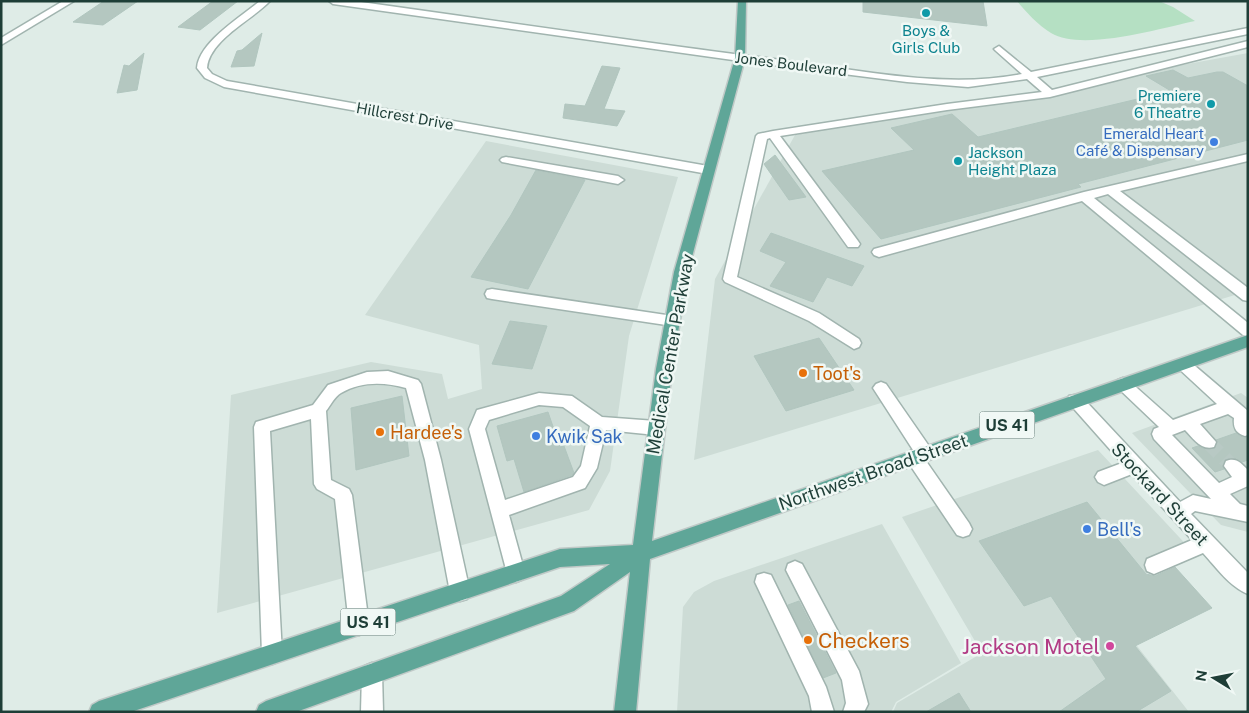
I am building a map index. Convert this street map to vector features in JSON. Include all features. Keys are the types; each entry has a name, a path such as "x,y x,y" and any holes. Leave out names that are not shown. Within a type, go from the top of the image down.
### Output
{"main road":[{"name":"Medical Center Parkway","path":"625,712 656,428 673,321 682,272 708,170 740,58 742,1"},
{"name":"Northwest Broad Street","path":"266,712 567,604 641,553 1248,341"},
{"name":"Northwest Broad Street","path":"99,712 560,558 641,553"}],"street":[{"path":"1,42 70,1"},
{"name":"Hillcrest Drive","path":"266,1 214,43 202,59 202,68 209,77 224,84 536,152 708,170"},
{"name":"Jones Boulevard","path":"333,1 740,58 906,79 968,84 1028,76 1248,31"},
{"path":"854,344 814,318 730,279 762,136 947,106 1050,94 1248,44"},
{"path":"999,49 1050,94"},
{"path":"773,134 852,244"},
{"path":"506,160 536,152 618,180"},
{"path":"879,252 1084,196 1248,157"},
{"path":"1111,190 1248,296"},
{"path":"1084,196 1248,331"},
{"path":"492,294 673,321"},
{"path":"1183,364 1241,417"},
{"path":"272,654 262,427 318,410 334,389 367,378 388,377 413,384 433,460 460,592"},
{"path":"1123,384 1171,428"},
{"path":"881,388 963,529"},
{"path":"516,573 477,429 483,415 539,398 566,402 600,423 656,428"},
{"name":"Stockard Street","path":"1075,401 1206,543 1248,585"},
{"path":"318,410 323,484 343,495 359,625"},
{"path":"1241,417 1187,421 1160,434 1216,492 1242,513"},
{"path":"1187,421 1208,442"},
{"path":"499,510 579,483 589,468 600,423"},
{"path":"1104,477 1134,466"},
{"path":"1216,492 1246,479 1232,466"},
{"path":"1178,513 1193,503 1242,513"},
{"path":"1154,565 1206,543"},
{"path":"796,570 852,678 857,704 853,712"},
{"path":"764,582 819,694 822,712"},
{"path":"372,674 372,712"}],"shaded area":[{"path":"1248,53 1248,291 694,460 715,279 795,135"},
{"path":"486,141 678,177 629,336 610,471 589,510 217,613 231,395 371,362 442,374 448,399 482,389 479,345 365,315"},
{"path":"1241,393 1248,398 1248,532 1221,525 1132,433"},
{"path":"1098,450 1193,552 1097,595 1189,712 893,712 897,703 982,653 902,517"},
{"path":"882,524 961,663 896,702 891,712 677,712 683,607 694,592 714,581"}],"green space":[{"path":"1017,1 1159,1 1173,7 1195,21 1122,37 1082,40 1065,38 1051,33 1028,14"}],"building":[{"path":"104,1 138,1 103,25 73,22"},
{"path":"213,1 238,1 200,30 178,27"},
{"name":"Boys & Girls Club","path":"863,1 983,1 987,26 863,12"},
{"path":"262,33 254,66 231,67 237,51 242,50"},
{"path":"144,53 137,90 117,93 124,65 129,66"},
{"path":"602,66 620,68 604,109 625,111 617,126 563,118 565,104 585,106"},
{"name":"Jackson Height Plaza","path":"1173,70 1188,78 1223,72 1248,86 1248,140 1078,184 1081,187 881,239 822,171 914,150 891,128 952,114 978,137 1171,91 1146,76"},
{"path":"775,155 806,197 789,200 764,164"},
{"path":"536,170 585,180 528,289 471,277 511,215"},
{"path":"771,233 864,266 852,286 827,277 813,302 770,286 786,262 760,251"},
{"path":"510,321 547,326 532,369 492,364"},
{"name":"Toot's","path":"819,338 854,390 786,411 754,356"},
{"name":"Hardee's","path":"402,396 409,456 356,470 351,408"},
{"path":"548,412 560,447 564,446 574,473 524,492 514,459 507,461 497,426"},
{"path":"1236,433 1244,438 1248,437 1248,460 1242,462 1233,458 1225,459 1222,465 1224,469 1215,472 1192,448 1198,446 1205,449 1214,449 1218,443 1216,440"},
{"path":"1087,502 1146,574 1155,576 1175,567 1212,608 1135,646 1171,691 1136,712 1059,712 1106,679 1051,596 1024,606 979,541"},
{"path":"799,601 836,673 823,678 788,605"},
{"name":"Jackson Motel","path":"959,693 971,712 926,712"}],"tunnel":[{"path":"1208,442 1232,466"}],"place":[{"name":"Boys & Girls Club","path":"926,13"},
{"name":"Premiere 6 Theatre","path":"1211,104"},
{"name":"Emerald Heart Café & Dispensary","path":"1214,142"},
{"name":"Jackson Height Plaza","path":"958,161"},
{"name":"Toot's","path":"803,373"},
{"name":"Hardee's","path":"380,432"},
{"name":"Kwik Sak","path":"536,436"},
{"name":"Bell's","path":"1087,529"},
{"name":"Checkers","path":"808,640"},
{"name":"Jackson Motel","path":"1110,646"}]}
